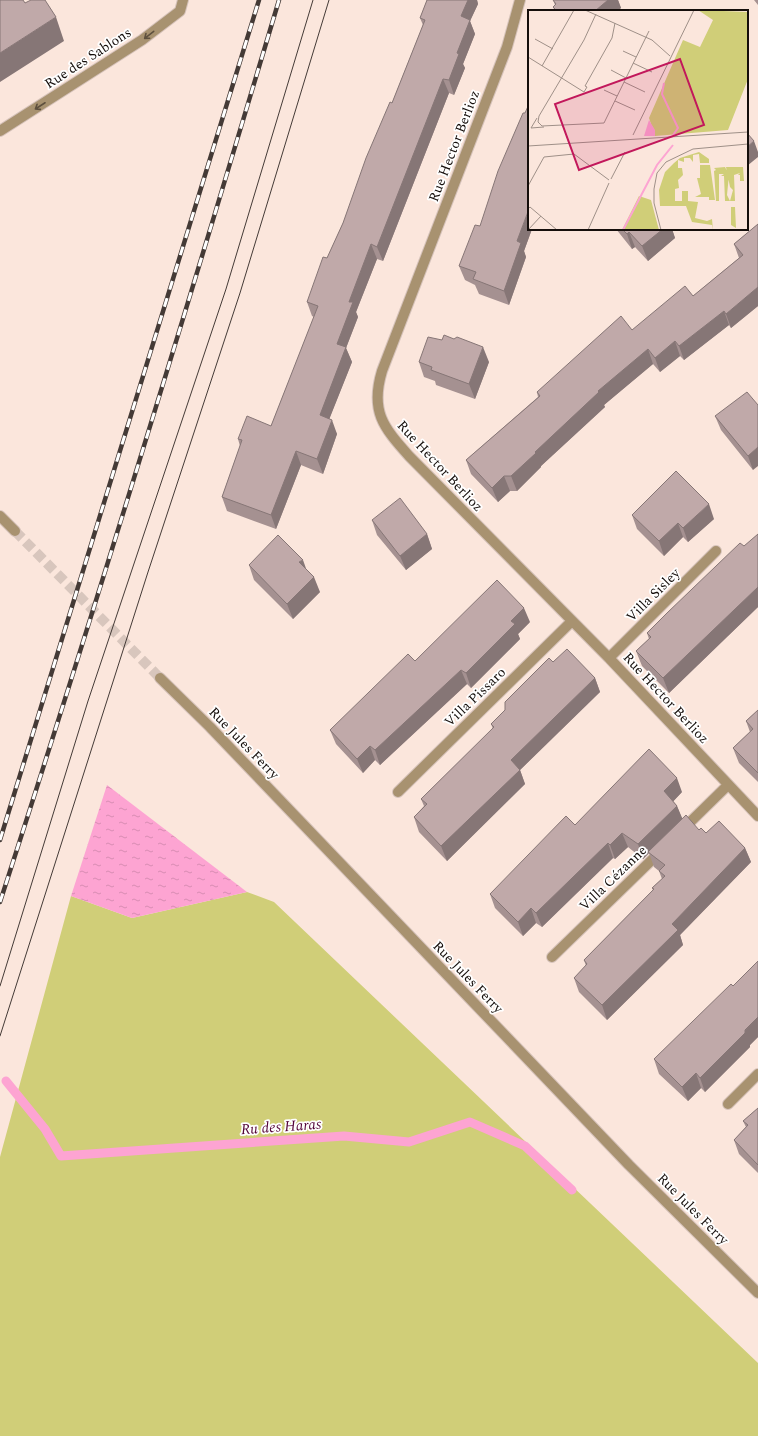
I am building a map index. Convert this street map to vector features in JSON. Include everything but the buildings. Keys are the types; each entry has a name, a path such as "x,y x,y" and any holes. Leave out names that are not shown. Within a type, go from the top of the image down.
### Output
{"street":[{"name":"Rue des Sablons","path":"0,131 142,40 180,11 183,0"},
{"name":"Rue Hector Berlioz","path":"520,0 508,47 382,371 377,396 385,427 396,441 609,658 758,816"},
{"path":"0,516 15,531"},
{"name":"Villa Sisley","path":"609,658 716,551"},
{"name":"Villa Pissaro","path":"398,792 572,621"},
{"name":"Rue Jules Ferry","path":"160,678 210,727 628,1165 758,1293"},
{"path":"677,835 728,785"},
{"name":"Villa Cézanne","path":"552,957 666,846"},
{"path":"728,1104 758,1074"}],"shaded area":[{"path":"247,892 274,902 758,1363 758,1436 0,1436 0,1157 71,896 132,918"}],"water":[{"path":"107,785 247,892 132,918 71,896"}],"waterway":[{"name":"Ru des Haras","path":"6,1081 45,1129 61,1156 344,1136 409,1142 470,1122 525,1146 572,1190"}],"tunnel":[{"path":"15,531 160,678"}],"tram line":[{"path":"0,986 88,701 226,289 313,0"},
{"path":"0,1036 148,572 240,293 329,0"}],"railway":[{"path":"0,840 259,0"},
{"path":"0,902 142,452 279,0"}]}
